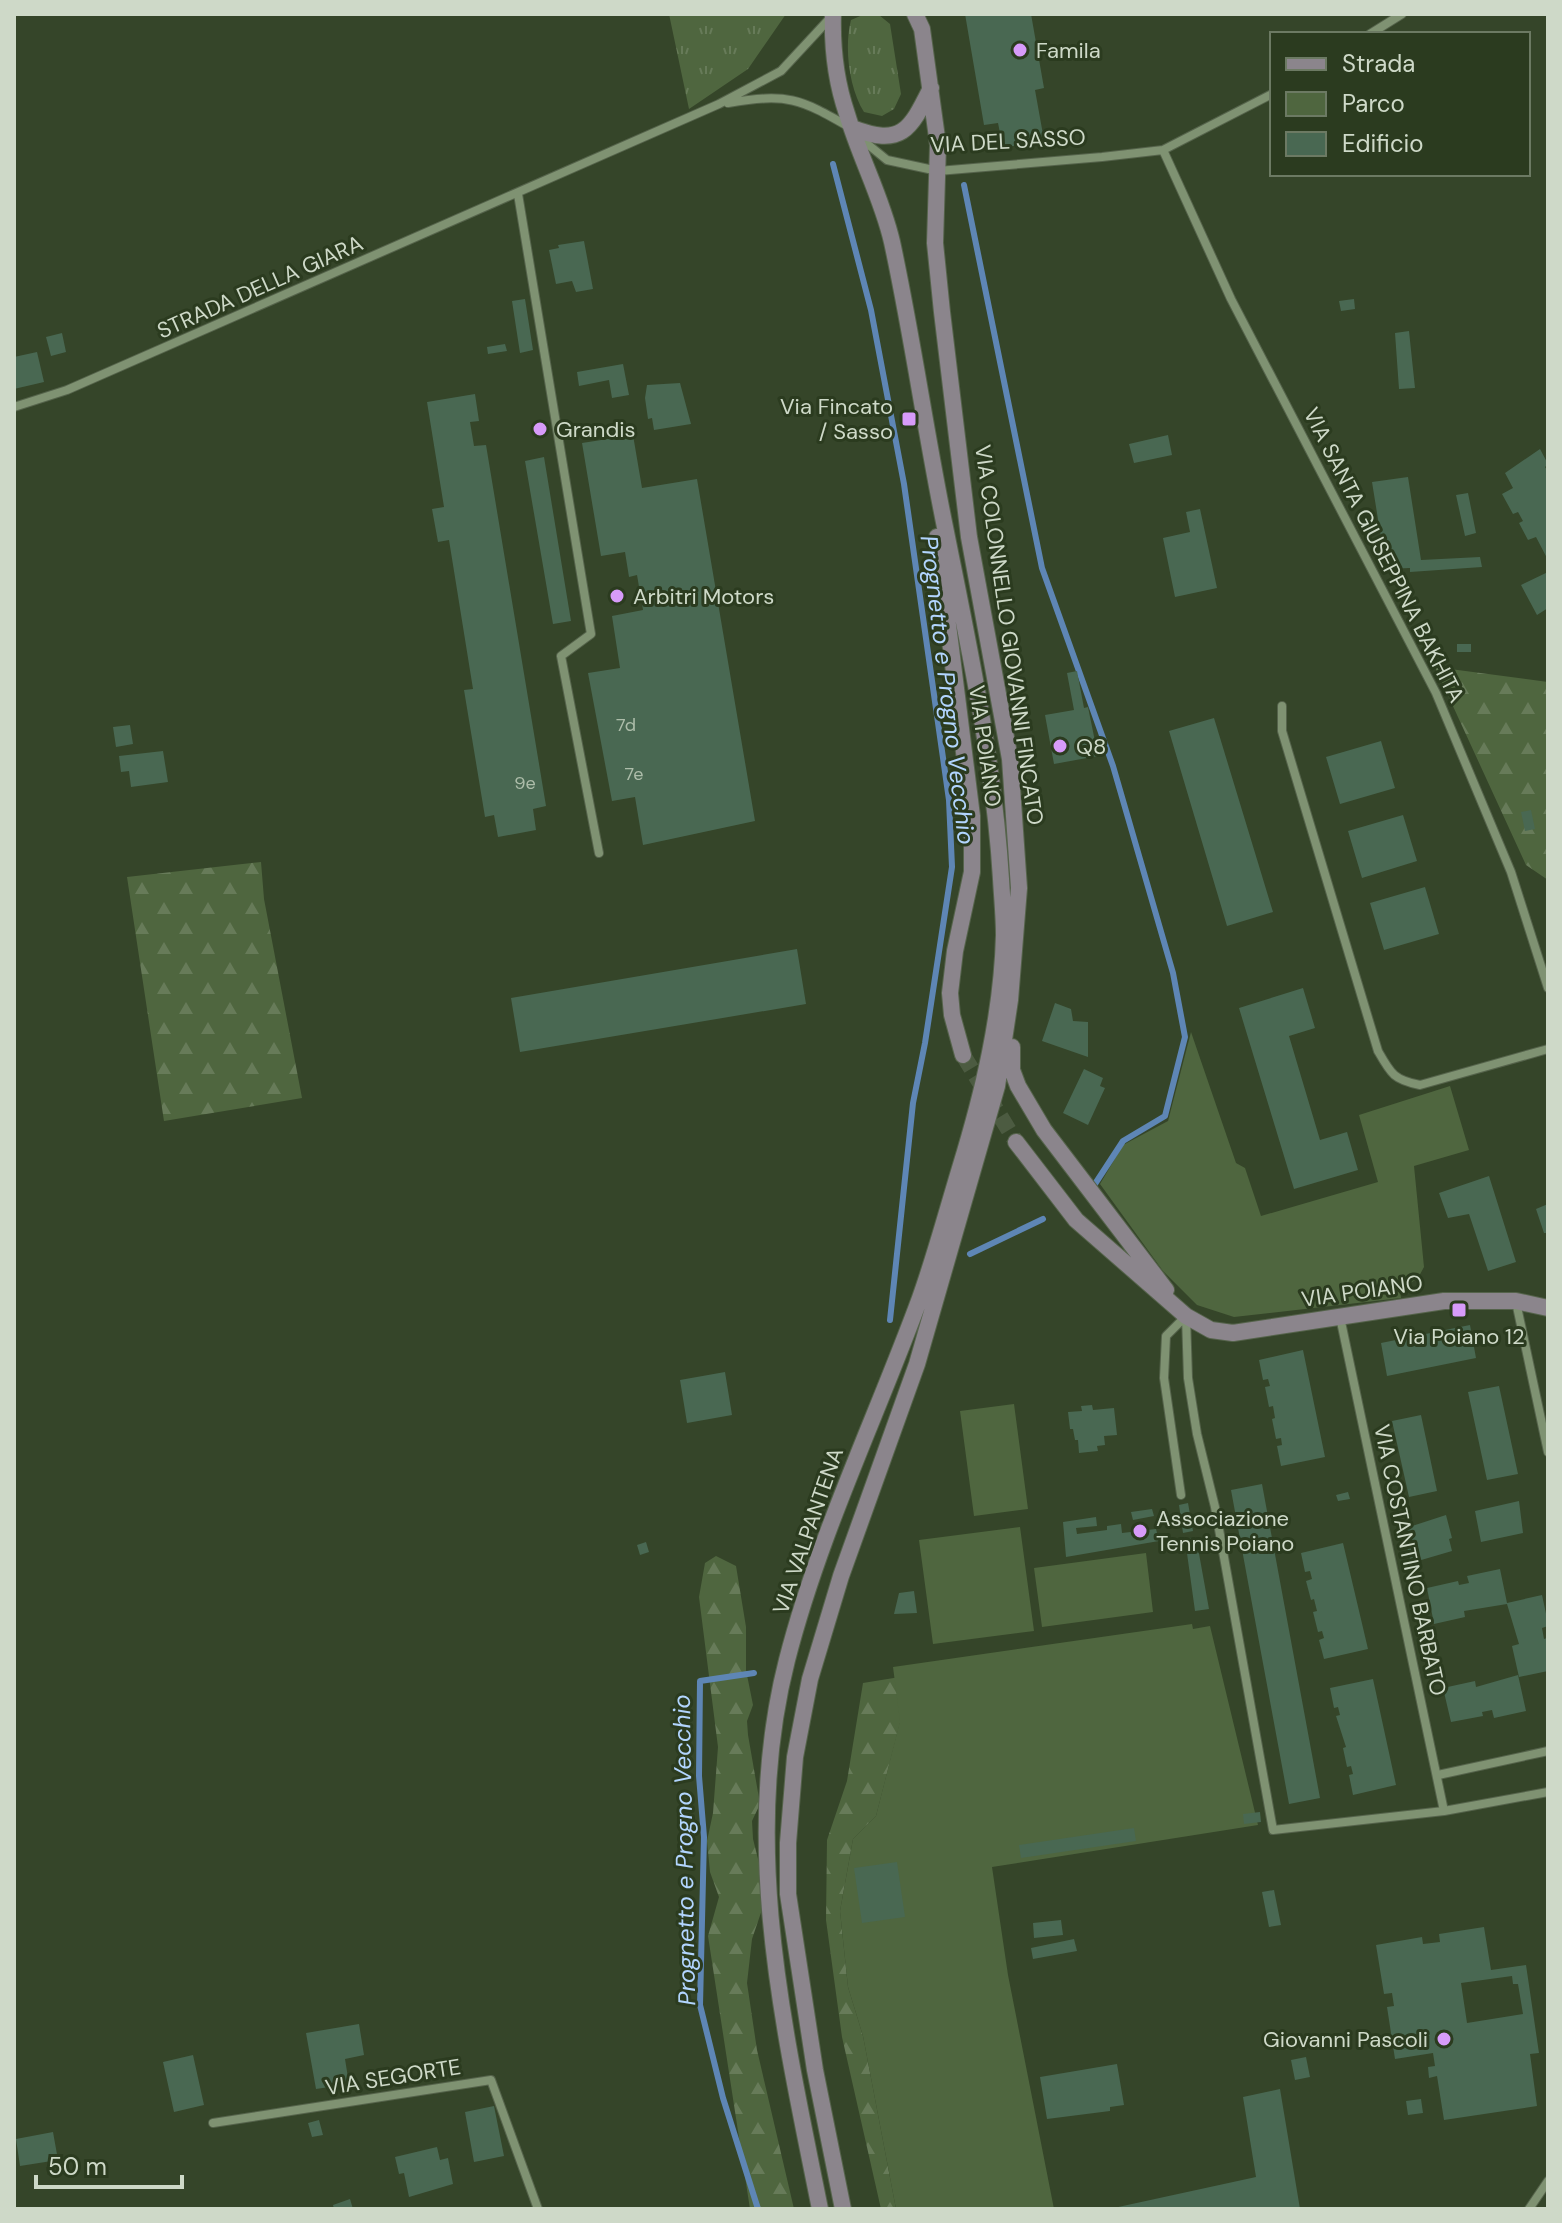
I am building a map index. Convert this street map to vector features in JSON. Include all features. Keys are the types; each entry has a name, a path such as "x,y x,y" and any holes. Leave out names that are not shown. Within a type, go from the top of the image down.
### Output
{"main road":[{"name":"VIA COLONNELLO GIOVANNI FINCATO","path":"833,14 835,63 852,128 890,234 927,440 979,698 998,830 1001,883"},
{"path":"908,14 919,22"},
{"name":"VIA COLONNELLO GIOVANNI FINCATO","path":"841,1576 917,1364 997,1086 1010,1000 1017,923 1019,854 1010,759 969,537 935,243 938,171 931,88 919,22"},
{"name":"VIA DEL SASSO","path":"852,128 874,137 907,130 931,88"},
{"name":"VIA POIANO","path":"927,440 972,816 972,872 955,951 950,993 952,1015 963,1055"},
{"name":"VIA VALPANTENA","path":"820,2209 789,2051 770,1921 767,1842 777,1712 787,1660 818,1561 921,1295 978,1111 998,1003 1004,933 1001,883"},
{"name":"VIA POIANO","path":"1017,923 1024,956 1011,1055 1018,1086 1044,1130 1186,1316"},
{"name":"VIA POIANO","path":"1016,1142 1076,1220 1186,1316 1211,1330 1233,1333 1444,1301 1516,1301 1548,1308"},
{"name":"VIA VALPANTENA","path":"841,1576 810,1679 795,1757 788,1843 788,1894 815,2070 843,2209"}],"street":[{"name":"STRADA DELLA GIARA","path":"14,407 67,390 719,104 781,71 833,14"},
{"path":"1373,32 1402,14"},
{"name":"VIA DEL SASSO","path":"852,128 866,145 887,160 938,171 1163,150 1270,95"},
{"name":"STRADA DELLA GIARA","path":"719,104 764,98 786,99 815,106 852,128"},
{"name":"VIA SANTA GIUSEPPINA BAKHITA","path":"1163,150 1231,299 1436,693 1511,872 1548,988"},
{"path":"518,194 591,634 561,656 599,853"},
{"path":"1282,706 1282,731 1378,1051 1390,1072 1401,1081 1420,1085 1548,1049"},
{"path":"1516,1301 1548,1452"},
{"path":"1181,1495 1164,1378 1166,1336 1186,1316"},
{"path":"1186,1316 1188,1378 1197,1434 1215,1507 1273,1830 1444,1811 1548,1792"},
{"name":"VIA COSTANTINO BARBATO","path":"1340,1317 1444,1811"},
{"path":"1438,1775 1548,1751"},
{"name":"VIA SEGORTE","path":"213,2123 491,2080 538,2209"},
{"path":"1529,2209 1548,2181"}],"green space":[{"path":"669,14 786,14 748,69 689,109"},
{"path":"865,14 879,15 890,24 901,94 894,109 882,116 864,112 849,67 851,20"},
{"path":"1435,667 1548,682 1548,880 1526,865"},
{"path":"261,862 264,899 302,1098 164,1121 127,877"},
{"path":"1191,1032 1236,1163 1245,1168 1261,1216 1378,1182 1359,1115 1450,1086 1469,1150 1414,1166 1424,1267 1418,1278 1400,1290 1401,1298 1234,1317 1197,1305 1163,1271 1100,1184 1123,1145 1168,1121"},
{"path":"1014,1404 1028,1509 974,1516 960,1411"},
{"path":"1020,1527 1034,1631 933,1644 919,1540"},
{"path":"1146,1553 1153,1612 1042,1627 1034,1568"},
{"path":"716,1556 736,1566 746,1627 746,1670 753,1705 747,1721 748,1735 760,1804 752,1821 753,1839 767,1895 752,1939 747,1983 757,2050 794,2209 750,2209 708,1936 719,1897 710,1872 707,1841 713,1813 718,1747 699,1597 705,1563"},
{"path":"1192,1624 1193,1629 1210,1626 1258,1825 992,1867 1008,1975 1054,2209 896,2209 863,2036 848,1987 840,1911 853,1839 876,1816 900,1721 893,1667"},
{"path":"900,1677 902,1715 876,1816 853,1839 840,1911 848,1987 863,2036 896,2209 881,2209 842,2037 826,1920 827,1840 847,1781 863,1683"}],"building":[{"path":"965,14 1031,14 1044,88 1035,90 1044,140 1003,148 998,123 984,125"},
{"path":"584,241 593,289 576,292 572,281 556,284 549,250 559,248 558,245"},
{"path":"525,299 533,350 520,353 512,301"},
{"path":"1354,299 1355,309 1341,311 1339,301"},
{"path":"1409,331 1415,388 1399,389 1395,333"},
{"path":"62,333 66,352 51,356 46,337"},
{"path":"505,344 507,351 488,354 487,347"},
{"path":"37,352 44,382 14,389 14,357"},
{"path":"623,364 629,395 612,398 609,380 579,386 577,372"},
{"path":"680,383 691,424 654,430 652,418 648,419 647,385"},
{"path":"475,394 479,421 470,422 474,446 486,445 546,806 533,809 536,830 498,837 494,815 485,817 464,690 473,689 449,540 438,542 432,509 444,507 427,402"},
{"path":"633,435 642,488 697,479 755,821 643,845 635,797 612,801 588,673 620,668 612,616 643,610 637,575 629,577 625,552 601,556 582,443"},
{"path":"1168,435 1172,455 1134,463 1129,444"},
{"path":"1540,449 1548,464 1545,467 1548,472 1548,560 1536,537 1528,540 1519,523 1523,521 1518,512 1513,514 1502,494 1513,488 1505,473"},
{"path":"544,457 571,621 553,624 525,461"},
{"path":"1408,477 1421,560 1480,557 1482,567 1410,572 1410,568 1386,569 1372,482"},
{"path":"1468,493 1476,533 1465,536 1456,495"},
{"path":"1200,509 1217,588 1175,597 1163,538 1190,532 1186,512"},
{"path":"1548,572 1548,608 1537,615 1521,585"},
{"path":"1457,644 1471,644 1471,652 1457,652"},
{"path":"1077,671 1098,756 1054,764 1045,715 1074,710 1067,673"},
{"path":"1214,718 1273,912 1227,926 1169,731"},
{"path":"130,725 133,744 116,747 113,727"},
{"path":"1381,741 1395,788 1340,804 1326,757"},
{"path":"163,751 168,782 131,787 129,771 121,772 119,756"},
{"path":"1531,810 1535,829 1525,831 1521,812"},
{"path":"1403,815 1417,861 1362,878 1348,831"},
{"path":"1425,887 1439,934 1384,950 1370,903"},
{"path":"797,949 806,1004 520,1052 511,998"},
{"path":"1303,988 1315,1028 1289,1036 1320,1140 1347,1132 1358,1170 1294,1189 1239,1008"},
{"path":"1055,1003 1071,1009 1073,1021 1088,1022 1088,1057 1042,1041"},
{"path":"1084,1069 1103,1078 1100,1086 1105,1088 1088,1125 1063,1113"},
{"path":"1489,1176 1516,1262 1488,1271 1469,1214 1448,1218 1439,1193"},
{"path":"1548,1204 1548,1233 1544,1233 1536,1209"},
{"path":"1470,1325 1476,1358 1387,1376 1381,1343"},
{"path":"1303,1350 1325,1457 1281,1466 1277,1446 1282,1445 1281,1438 1276,1439 1273,1406 1269,1407 1265,1387 1270,1386 1268,1379 1263,1380 1259,1360"},
{"path":"725,1372 732,1415 687,1423 680,1380"},
{"path":"1499,1386 1518,1474 1487,1480 1468,1392"},
{"path":"1092,1405 1093,1410 1114,1408 1117,1435 1104,1436 1105,1445 1097,1446 1098,1451 1079,1453 1078,1440 1075,1440 1073,1429 1070,1429 1068,1412 1082,1411 1081,1406"},
{"path":"1421,1415 1437,1491 1409,1497 1392,1421"},
{"path":"1262,1484 1320,1798 1289,1804 1231,1490"},
{"path":"1348,1492 1350,1499 1338,1501 1336,1495"},
{"path":"1519,1501 1523,1533 1481,1542 1475,1511"},
{"path":"1188,1503 1193,1531 1183,1533 1179,1505"},
{"path":"1152,1509 1154,1516 1133,1520 1131,1512"},
{"path":"1446,1515 1452,1551 1411,1563 1406,1528"},
{"path":"1096,1517 1097,1526 1076,1528 1077,1534 1107,1530 1107,1526 1121,1524 1122,1533 1156,1529 1159,1541 1066,1557 1063,1522"},
{"path":"1196,1537 1209,1609 1195,1611 1185,1539"},
{"path":"646,1542 649,1552 640,1555 637,1545"},
{"path":"1343,1543 1368,1649 1324,1659 1319,1640 1324,1638 1322,1631 1318,1632 1313,1612 1317,1611 1306,1581 1312,1579 1310,1571 1305,1572 1301,1553"},
{"path":"1500,1569 1507,1603 1542,1595 1548,1623 1542,1628 1544,1639 1547,1638 1548,1642 1548,1671 1519,1677 1512,1646 1519,1644 1507,1604 1464,1611 1465,1617 1434,1624 1427,1588 1458,1581 1459,1585 1469,1583 1467,1576"},
{"path":"914,1591 917,1613 894,1614 899,1593"},
{"path":"1518,1675 1526,1711 1494,1718 1492,1710 1482,1712 1483,1716 1451,1722 1443,1688 1475,1681 1476,1687"},
{"path":"1373,1679 1396,1785 1353,1795 1349,1775 1353,1774 1351,1766 1347,1767 1343,1748 1346,1747 1336,1716 1340,1715 1338,1707 1334,1708 1330,1688"},
{"path":"1260,1812 1261,1822 1244,1824 1243,1814"},
{"path":"1134,1828 1136,1841 1021,1858 1019,1845"},
{"path":"897,1862 905,1917 862,1923 854,1868"},
{"path":"1274,1890 1281,1925 1269,1927 1262,1892"},
{"path":"1061,1920 1063,1935 1034,1938 1033,1923"},
{"path":"1484,1927 1491,1970 1526,1965 1539,2053 1530,2054 1537,2106 1444,2120 1437,2076 1429,2078 1428,2067 1435,2066 1433,2053 1395,2059 1387,2007 1394,2006 1392,1993 1384,1994 1376,1945 1422,1937 1423,1944 1440,1942 1439,1934","holes":["1512,1976 1513,1984 1518,1984 1523,2014 1467,2023 1461,1983"]},
{"path":"1074,1939 1077,1951 1033,1959 1031,1948"},
{"path":"359,2024 364,2055 345,2059 349,2084 316,2089 306,2033"},
{"path":"193,2055 204,2105 174,2112 163,2062"},
{"path":"1306,2057 1310,2077 1295,2080 1291,2060"},
{"path":"1117,2064 1124,2105 1110,2107 1110,2111 1047,2119 1040,2077"},
{"path":"1280,2089 1300,2209 1109,2209 1256,2177 1243,2097"},
{"path":"1421,2099 1423,2113 1408,2115 1406,2101"},
{"path":"494,2106 504,2156 474,2162 465,2112"},
{"path":"319,2120 323,2135 312,2137 308,2123"},
{"path":"53,2132 58,2160 20,2166 16,2139"},
{"path":"437,2147 440,2160 448,2158 453,2184 409,2197 404,2173 399,2174 395,2157"},
{"path":"350,2199 353,2209 334,2209 333,2205"}],"waterway":[{"name":"Prognetto e Progno Vecchio","path":"833,164 871,310 904,484 949,800 952,867 913,1103 890,1320"},
{"name":"Prognetto e Progno Vecchio","path":"964,185 1042,568 1113,766 1173,973 1185,1037 1165,1116 1123,1141 1093,1187"},
{"name":"Prognetto e Progno Vecchio","path":"970,1254 1043,1219"},
{"name":"Prognetto e Progno Vecchio","path":"754,1673 700,1681 699,1776 704,1837 700,2005 723,2098 758,2209"}],"tunnel":[{"path":"963,1055 1016,1142"}],"place":[{"name":"Famila","path":"1020,50"},
{"name":"Via Fincato / Sasso","path":"909,419"},
{"name":"Grandis","path":"540,429"},
{"name":"Arbitri Motors","path":"617,596"},
{"name":"Q8","path":"1060,746"},
{"name":"Via Poiano 12","path":"1459,1310"},
{"name":"Associazione Tennis Poiano","path":"1140,1531"},
{"name":"Giovanni Pascoli","path":"1444,2039"}]}
